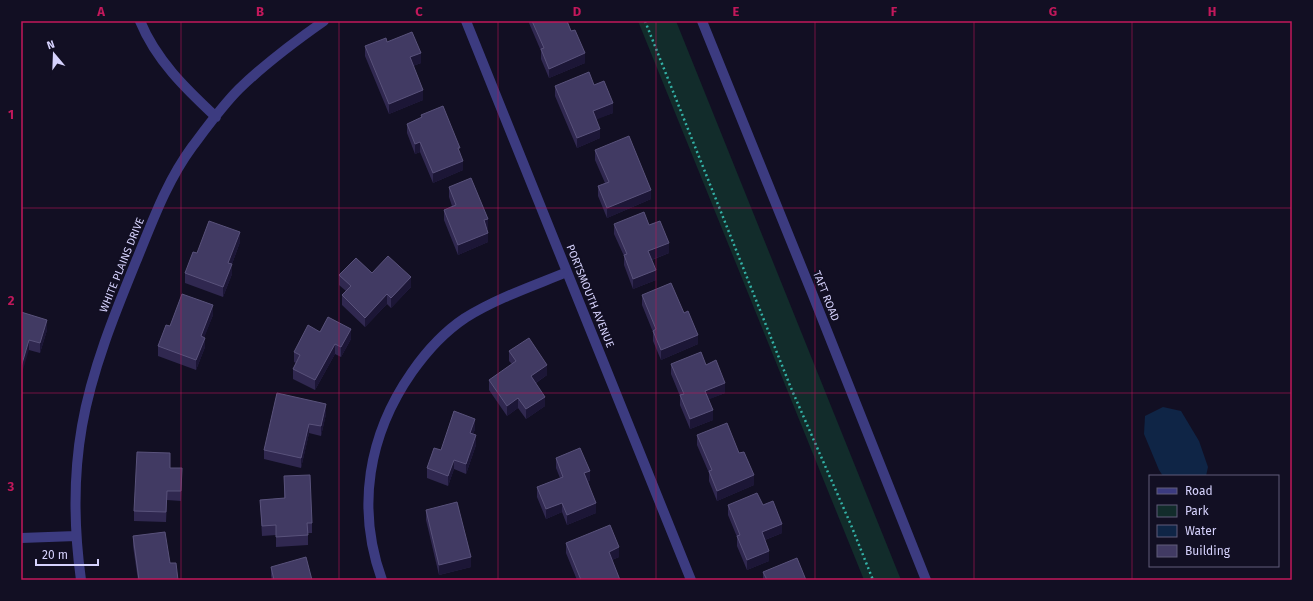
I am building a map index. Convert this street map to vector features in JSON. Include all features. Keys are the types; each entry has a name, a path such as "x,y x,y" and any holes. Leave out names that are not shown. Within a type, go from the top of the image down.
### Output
{"street":[{"path":"140,21 154,50 167,68 184,87 216,117"},
{"name":"WHITE PLAINS DRIVE","path":"81,580 76,536 77,475 82,427 90,389 103,349 155,215 172,179 191,148 238,91 264,66 303,35 324,21"},
{"name":"PORTSMOUTH AVENUE","path":"466,21 691,580"},
{"name":"TAFT ROAD","path":"702,21 926,580"},
{"path":"382,580 375,558 369,524 369,480 372,461 382,428 398,394 425,355 464,319 499,300 567,272"},
{"path":"21,538 76,536"}],"path":[{"path":"645,21 786,374 873,580"}],"green space":[{"path":"638,21 676,21 901,580 864,580"}],"water":[{"path":"1163,407 1181,411 1199,441 1208,467 1206,475 1162,475 1144,434 1145,416"}],"building":[{"path":"532,21 567,21 571,31 575,30 585,53 549,69 541,49 544,48"},
{"path":"412,32 421,53 410,57 423,90 389,104 365,46 386,38 387,42"},
{"path":"589,72 594,85 604,81 613,103 593,111 600,129 577,138 555,86"},
{"path":"443,106 460,148 458,148 463,161 433,173 420,142 415,144 407,124 422,117 421,115"},
{"path":"629,136 651,190 607,208 598,186 609,182 595,150"},
{"path":"471,178 488,219 484,220 488,233 458,245 444,210 456,205 449,187"},
{"path":"644,212 649,225 660,221 669,243 648,251 656,270 633,279 624,255 627,254 614,224"},
{"path":"209,221 240,232 228,263 232,264 223,287 185,273 193,252 197,253"},
{"path":"388,256 411,277 391,298 387,294 365,318 342,295 351,286 339,275 356,258 372,273"},
{"path":"671,283 684,313 688,311 698,335 661,350 653,331 656,329 642,295"},
{"path":"182,294 213,305 201,336 205,338 196,360 158,346 166,325 170,326"},
{"path":"21,312 47,320 40,343 29,340 21,367"},
{"path":"328,317 351,329 341,347 335,344 315,380 293,369 300,355 294,352 308,325 320,332"},
{"path":"529,338 547,365 531,376 545,397 526,409 518,398 507,406 489,380 516,361 509,351"},
{"path":"701,352 706,365 716,360 725,383 705,391 713,410 690,419 680,395 684,394 671,364"},
{"path":"277,393 326,404 321,426 309,424 301,458 264,450"},
{"path":"454,411 475,419 470,433 476,435 466,464 454,460 448,476 427,468 434,448 441,450"},
{"path":"727,423 739,453 744,452 754,475 717,491 709,471 712,470 697,435"},
{"path":"580,448 590,471 584,473 596,503 567,515 562,503 546,509 537,487 563,477 556,458"},
{"path":"137,452 170,453 170,468 182,468 181,491 167,491 166,512 134,511"},
{"path":"310,475 312,523 307,523 308,535 276,537 276,525 262,526 260,500 285,498 284,476"},
{"path":"757,493 763,505 773,501 782,524 762,532 769,551 747,560 737,536 740,535 728,505"},
{"path":"457,502 471,557 439,565 426,510"},
{"path":"610,525 619,547 609,552 620,580 581,580 566,543"},
{"path":"165,532 170,563 176,563 178,580 139,580 133,536"},
{"path":"306,557 312,580 274,580 271,567"},
{"path":"797,558 806,580 767,580 763,572"}]}
